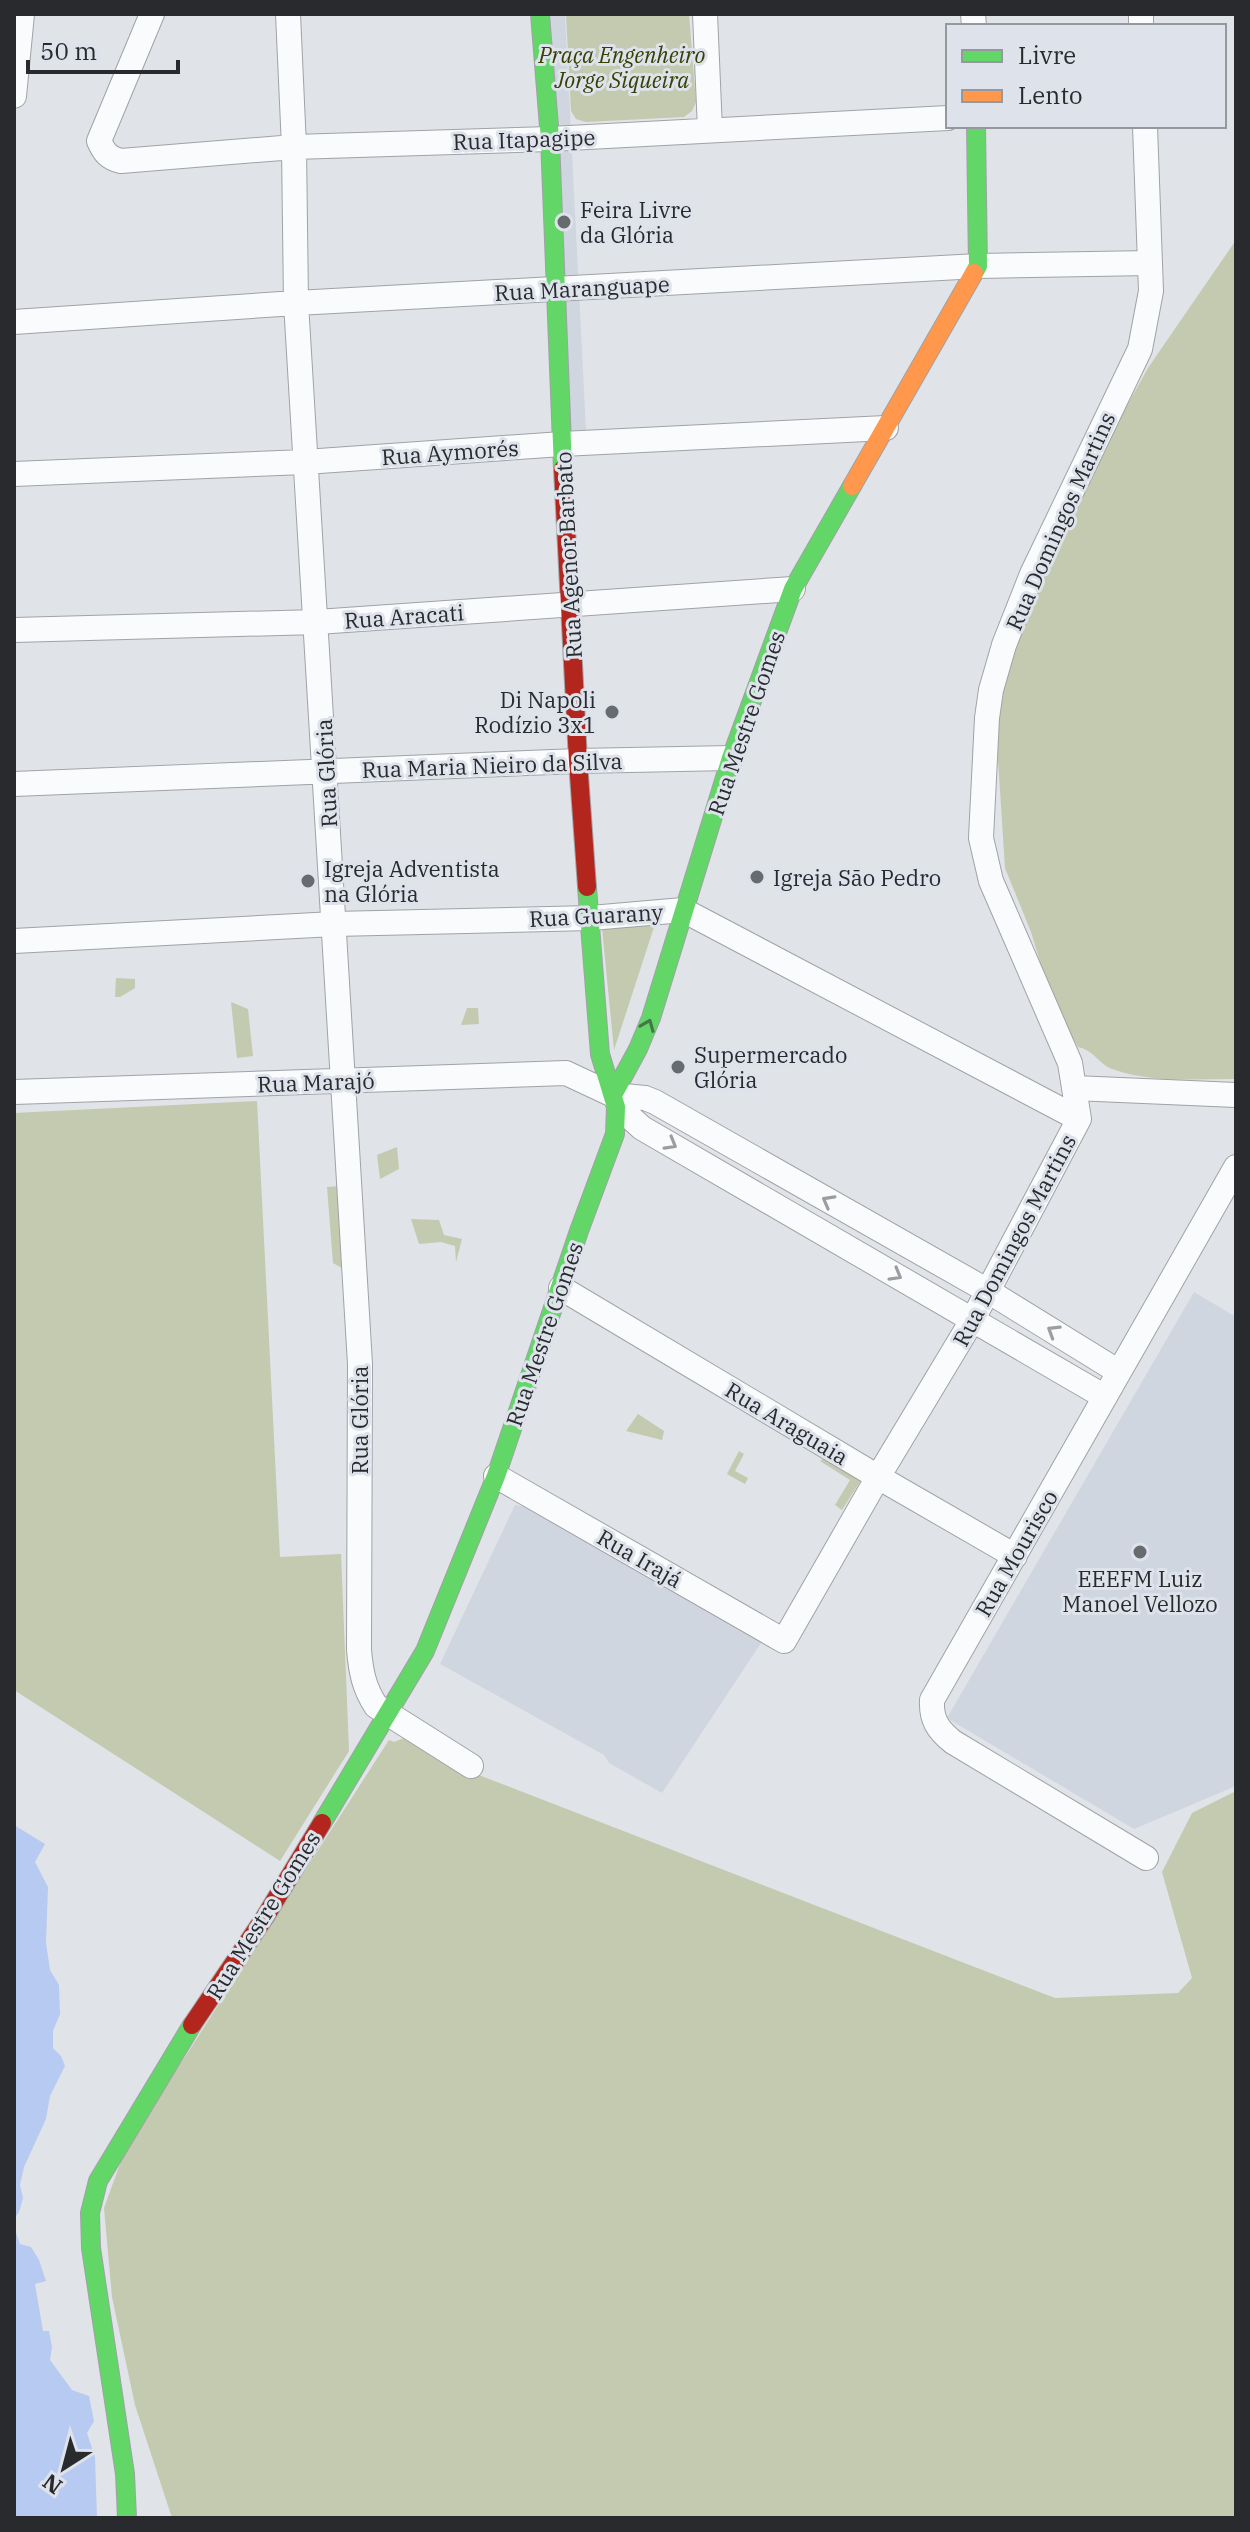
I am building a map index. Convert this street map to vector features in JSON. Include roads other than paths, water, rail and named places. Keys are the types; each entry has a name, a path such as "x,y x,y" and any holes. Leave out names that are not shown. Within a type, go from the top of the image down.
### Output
{"street":[{"path":"14,96 22,14"},
{"name":"Rua Itapagipe","path":"152,14 99,141 112,159 121,161 294,147 550,139 946,118"},
{"name":"Rua Glória","path":"288,14 296,303 360,1364 359,1650 366,1691 386,1715"},
{"name":"Rua Agenor Barbato","path":"540,14 550,139 578,761 600,1054 613,1095"},
{"path":"705,14 710,130"},
{"path":"976,128 978,266"},
{"name":"Rua Domingos Martins","path":"784,1641 973,1319 1079,1119 1070,1063 991,881 981,838 987,718 991,690 1004,645 1032,574 1140,349 1151,291 1145,128"},
{"name":"Rua Maranguape","path":"14,322 296,303 978,266 1150,263"},
{"name":"Rua Mestre Gomes","path":"127,2518 120,2435 91,2248 90,2213 98,2181 176,2049 265,1917 425,1651 496,1476 615,1134 613,1095 651,1018 731,758 793,589 978,266"},
{"name":"Rua Aymorés","path":"14,474 305,462 562,444 886,428"},
{"name":"Rua Aracati","path":"14,630 317,622 793,589"},
{"name":"Rua Maria Nieiro da Silva","path":"14,784 578,761 731,758"},
{"name":"Rua Guarany","path":"14,941 334,924 591,918 683,910 1079,1119"},
{"name":"Rua Marajó","path":"14,1092 566,1073 613,1095 655,1102 988,1291 1119,1372"},
{"path":"1074,1088 1236,1095"},
{"name":"Rua Marajó","path":"613,1095 642,1128 1105,1397"},
{"name":"Rua Mourisco","path":"1146,1858 953,1742 940,1732 934,1721 932,1700 1236,1167"},
{"name":"Rua Araguaia","path":"561,1288 1015,1556"},
{"name":"Rua Irajá","path":"496,1476 784,1641"},
{"path":"386,1715 471,1766"}],"water":[{"path":"14,1825 45,1844 35,1862 48,1887 46,1943 50,1970 59,1985 60,2014 53,2031 53,2048 65,2066 50,2096 46,2119 24,2167 20,2185 23,2198 14,2219"},
{"path":"14,2227 20,2244 31,2247 39,2260 46,2281 35,2284 43,2331 49,2331 52,2347 50,2360 72,2390 89,2396 94,2421 87,2433 95,2457 97,2518 14,2518"}],"place":[{"name":"Feira Livre da Glória","path":"564,222"},
{"name":"Di Napoli Rodízio 3x1","path":"612,712"},
{"name":"Igreja São Pedro","path":"757,877"},
{"name":"Igreja Adventista na Glória","path":"308,881"},
{"name":"Supermercado Glória","path":"678,1067"},
{"name":"EEEFM Luiz Manoel Vellozo","path":"1140,1552"}],"park label":[{"name":"Praça Engenheiro Jorge Siqueira","path":"622,66"}]}
